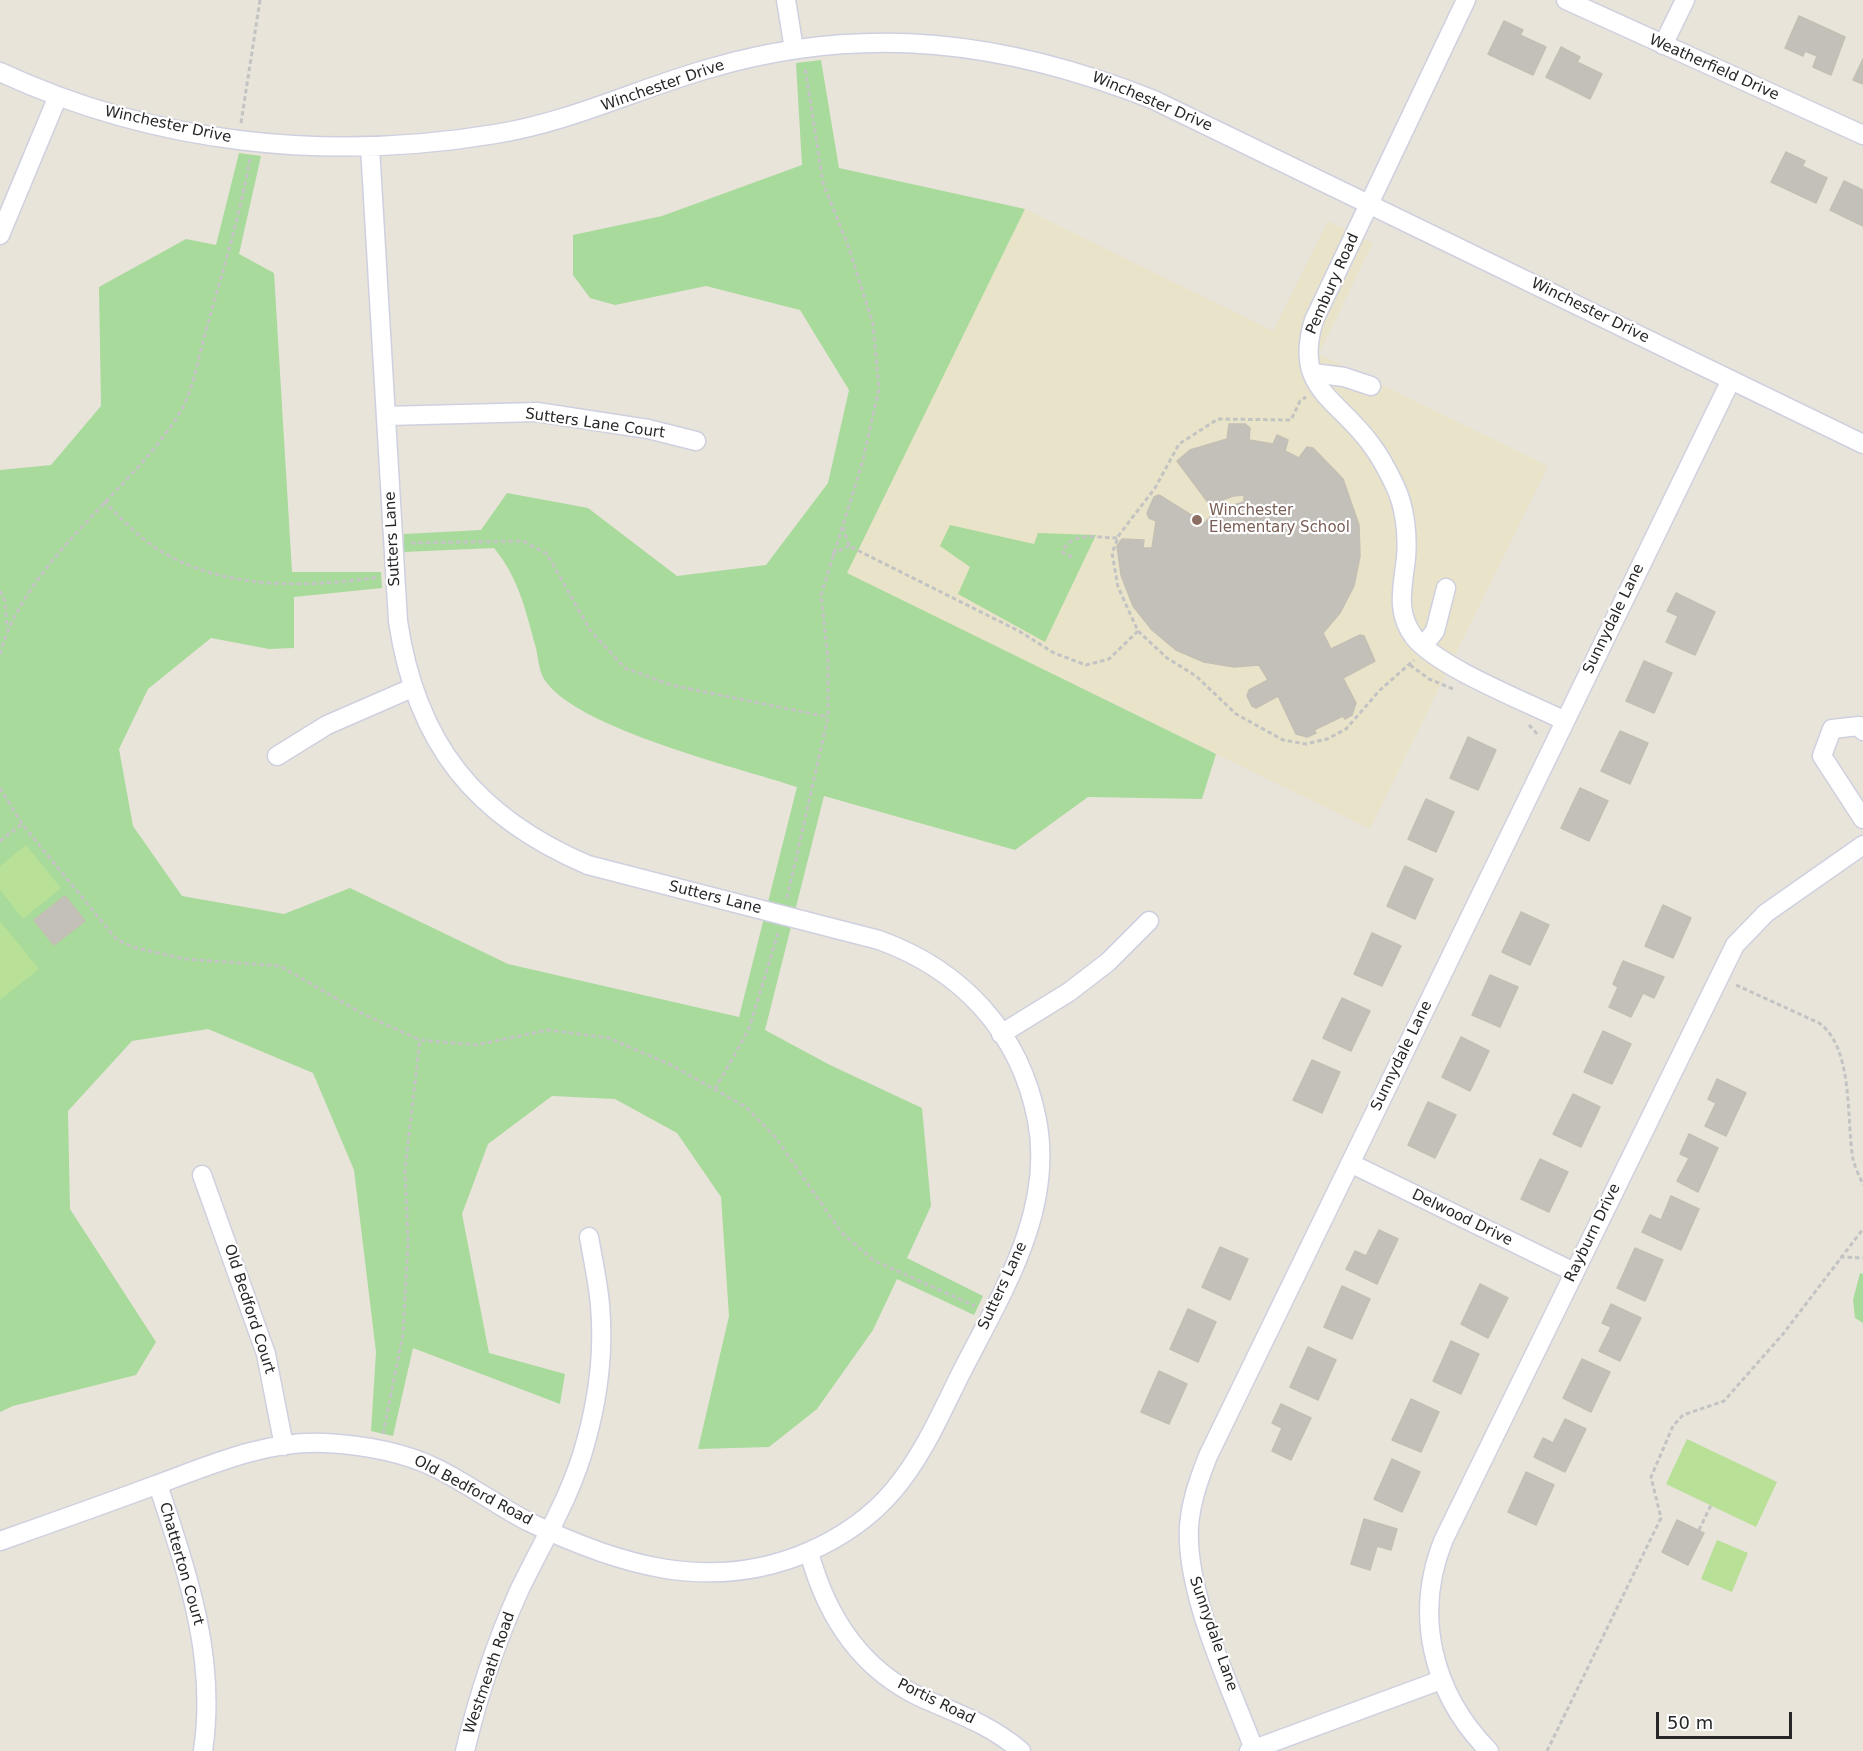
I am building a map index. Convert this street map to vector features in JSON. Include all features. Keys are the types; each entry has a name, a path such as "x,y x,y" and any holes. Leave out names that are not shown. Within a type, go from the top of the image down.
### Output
{"street":[{"path":"786,0 798,49"},
{"name":"Pembury Road","path":"1466,0 1314,320 1307,344 1309,367 1338,411 1369,441 1399,495 1405,527 1406,556 1400,601 1414,636 1440,660 1565,721"},
{"name":"Weatherfield Drive","path":"1566,0 1863,135"},
{"path":"1663,45 1685,0"},
{"name":"Winchester Drive","path":"0,72 58,96 137,121 245,142 293,147 370,147 493,135 522,129 599,108 709,68 798,49 863,43 924,43 986,50 1055,65 1154,100 1863,444"},
{"path":"0,235 58,96"},
{"name":"Sutters Lane","path":"370,147 398,621 412,688 429,730 459,774 499,814 538,842 588,865 879,940 934,965 961,985 984,1009 1026,1078 1039,1130 1040,1156 1036,1195 1024,1243 992,1313 934,1430 910,1470 866,1518 838,1537 808,1552"},
{"path":"1317,381 1344,377 1371,386"},
{"name":"Sunnydale Lane","path":"1441,1680 1251,1750 1195,1587 1189,1547 1192,1507 1208,1456 1731,380"},
{"name":"Sutters Lane Court","path":"386,416 537,412 648,429 696,441"},
{"path":"1424,645 1435,631 1446,588"},
{"path":"277,756 327,724 412,688"},
{"path":"1863,731 1859,726 1832,729 1822,756 1863,819"},
{"name":"Rayburn Drive","path":"1489,1751 1473,1735 1454,1708 1441,1680 1432,1650 1428,1619 1429,1587 1437,1557 1735,945 1758,920 1863,845"},
{"path":"1001,1034 1069,993 1108,962 1149,921"},
{"name":"Delwood Drive","path":"1350,1163 1574,1272"},
{"name":"Old Bedford Court","path":"202,1175 266,1354 284,1446"},
{"name":"Westmeath Road","path":"465,1751 503,1629 563,1506 586,1442 598,1381 600,1304 589,1237"},
{"name":"Old Bedford Road","path":"0,1541 229,1458 284,1446 320,1442 378,1449 404,1455 436,1468 550,1531 623,1560 691,1572 753,1570 784,1563 808,1552"},
{"name":"Chatterton Court","path":"158,1485 188,1576 203,1639 207,1714 203,1751"},
{"name":"Portis Road","path":"808,1552 827,1606 861,1656 902,1687 994,1731 1021,1751"}],"path":[{"path":"0,654 7,630 27,596 104,501 151,452 185,404 250,159 240,122 260,0"},
{"path":"715,1089 749,1029 783,916 828,717 828,659 821,594 831,554 862,464 879,389 873,324 849,248 823,183 798,49"},
{"path":"1317,381 1300,401 1291,420 1218,419 1179,444 1155,488 1118,538 1112,553 1118,587 1138,631 1167,658 1196,676 1236,714 1282,740 1306,744 1327,739 1346,729 1380,690 1410,665 1424,645"},
{"path":"104,501 159,550 207,573 235,580 299,584 379,578 404,543 523,541 547,554 590,630 625,668 671,685 828,717"},
{"path":"842,525 849,546 1019,631 1054,652 1086,664 1109,659 1138,631"},
{"path":"1072,558 1062,552 1067,542 1074,538 1118,538"},
{"path":"831,554 849,546"},
{"path":"0,591 5,601 7,630"},
{"path":"0,788 22,824 117,940 136,948 185,959 280,966 365,1016 420,1040 476,1045 548,1030 609,1038 671,1065 746,1107 776,1138 842,1232 873,1260 992,1313"},
{"path":"0,841 22,824"},
{"path":"1718,978 1819,1023 1831,1031 1839,1049 1845,1078 1854,1161 1863,1185"},
{"path":"378,1449 389,1409 402,1334 408,1242 405,1168 420,1040"},
{"path":"1547,1751 1661,1518 1651,1477 1673,1426 1683,1415 1724,1401 1783,1334 1863,1229"},
{"path":"1840,1257 1863,1258"},
{"path":"1699,1530 1711,1505"}],"shaded area":[{"name":"Winchester Elementary School","path":"1025,209 1273,331 1328,221 1373,243 1319,354 1548,466 1370,829 846,573"}],"green space":[{"path":"821,60 839,168 1025,209 847,573 1216,754 1202,799 1088,797 1015,850 824,796 765,1030 830,1065 922,1108 931,1206 907,1258 983,1296 974,1315 897,1279 873,1330 817,1409 769,1447 698,1449 729,1316 721,1197 677,1133 615,1099 552,1096 488,1144 462,1214 489,1353 565,1374 560,1404 413,1348 393,1436 371,1431 376,1352 354,1170 313,1073 208,1029 132,1041 68,1111 70,1209 156,1342 136,1375 13,1406 0,1412 0,470 51,465 101,406 99,287 186,239 216,245 239,153 261,156 239,254 274,273 292,572 381,572 382,588 294,597 294,648 269,649 211,638 148,689 119,749 133,826 182,896 284,914 350,888 508,964 739,1017 797,787 622,730 588,714 561,697 542,676 521,596 510,571 494,548 403,552 404,534 481,530 507,493 588,508 677,576 766,565 828,483 849,390 800,310 706,286 615,305 590,298 573,275 573,235 662,216 802,165 796,63"},
{"path":"950,525 1034,544 1038,533 1096,535 1045,642 958,594 970,567 940,546"},
{"path":"26,845 61,888 23,919 0,890 0,866"},
{"path":"0,921 39,969 0,1000"},
{"path":"1860,1273 1863,1274 1863,1323 1855,1318 1853,1300"},
{"path":"1687,1439 1777,1482 1756,1527 1666,1484"},
{"path":"1717,1540 1748,1553 1732,1592 1701,1579"}],"building":[{"path":"1799,16 1845,37 1831,75 1813,67 1817,56 1805,51 1803,56 1785,48"},
{"path":"1504,21 1523,30 1520,35 1546,47 1533,75 1488,54"},
{"path":"1561,47 1580,57 1577,62 1602,74 1590,99 1546,77"},
{"path":"1863,59 1863,84 1853,80"},
{"path":"1786,152 1805,161 1802,166 1827,178 1816,203 1771,182"},
{"path":"1844,181 1863,190 1863,226 1830,210"},
{"path":"1229,424 1245,424 1250,428 1249,440 1273,444 1277,435 1288,440 1285,451 1299,458 1307,447 1313,448 1343,479 1359,525 1360,556 1354,586 1340,613 1323,633 1331,649 1360,635 1364,636 1375,661 1343,678 1356,703 1352,715 1345,719 1343,716 1314,730 1316,733 1307,737 1296,734 1278,696 1256,708 1252,706 1247,696 1249,690 1268,680 1259,665 1234,667 1204,662 1176,650 1152,630 1133,606 1121,575 1117,546 1122,539 1144,540 1143,548 1152,548 1156,521 1149,518 1147,513 1154,497 1159,495 1204,523 1219,509 1244,502 1244,495 1233,496 1210,505 1177,461 1190,450 1227,439"},
{"path":"1676,593 1715,612 1695,655 1666,642 1678,616 1667,611"},
{"path":"1644,661 1672,673 1654,713 1626,701"},
{"path":"1620,731 1648,743 1630,784 1601,771"},
{"path":"1468,737 1496,750 1478,790 1450,778"},
{"path":"1580,788 1608,801 1589,841 1561,828"},
{"path":"1426,799 1454,812 1436,852 1408,839"},
{"path":"1405,866 1433,879 1415,919 1387,906"},
{"path":"65,896 85,921 54,945 34,920"},
{"path":"1663,905 1691,918 1673,958 1645,946"},
{"path":"1521,912 1549,925 1530,965 1502,952"},
{"path":"1372,933 1401,946 1382,986 1354,974"},
{"path":"1623,961 1664,977 1654,998 1643,993 1631,1017 1609,1007 1618,987 1613,984"},
{"path":"1490,975 1518,987 1500,1027 1472,1015"},
{"path":"1342,998 1370,1011 1351,1051 1323,1038"},
{"path":"1603,1031 1631,1044 1612,1084 1584,1072"},
{"path":"1461,1037 1489,1051 1470,1091 1442,1077"},
{"path":"1312,1060 1340,1072 1322,1113 1293,1100"},
{"path":"1717,1079 1746,1093 1726,1136 1705,1126 1716,1103 1708,1099"},
{"path":"1573,1094 1600,1107 1581,1147 1553,1134"},
{"path":"1428,1102 1456,1115 1435,1158 1408,1145"},
{"path":"1689,1134 1718,1148 1698,1192 1677,1181 1689,1158 1680,1154"},
{"path":"1540,1159 1568,1172 1549,1212 1521,1199"},
{"path":"1671,1196 1699,1209 1681,1250 1642,1232 1650,1215 1661,1220"},
{"path":"1379,1230 1398,1239 1377,1284 1346,1269 1355,1251 1366,1256"},
{"path":"1220,1247 1248,1259 1230,1300 1202,1287"},
{"path":"1635,1248 1663,1260 1645,1301 1617,1288"},
{"path":"1480,1284 1508,1298 1488,1338 1461,1324"},
{"path":"1342,1286 1370,1299 1352,1339 1324,1327"},
{"path":"1611,1304 1641,1318 1620,1361 1599,1351 1611,1327 1602,1323"},
{"path":"1188,1309 1216,1322 1198,1362 1170,1349"},
{"path":"1451,1341 1479,1354 1461,1394 1433,1381"},
{"path":"1308,1347 1336,1360 1318,1400 1290,1387"},
{"path":"1582,1359 1610,1372 1591,1412 1563,1398"},
{"path":"1159,1371 1187,1384 1169,1424 1141,1412"},
{"path":"1411,1399 1439,1412 1421,1452 1392,1440"},
{"path":"1281,1404 1311,1418 1291,1460 1272,1451 1282,1428 1272,1423"},
{"path":"1565,1419 1586,1429 1565,1472 1534,1457 1543,1438 1553,1443"},
{"path":"1392,1459 1420,1472 1402,1512 1374,1499"},
{"path":"1526,1472 1554,1485 1536,1525 1508,1512"},
{"path":"1364,1519 1397,1529 1391,1550 1377,1546 1370,1570 1351,1564"},
{"path":"1677,1520 1704,1533 1688,1565 1662,1552"}],"place":[{"name":"Winchester Elementary School","path":"1197,520"}]}
